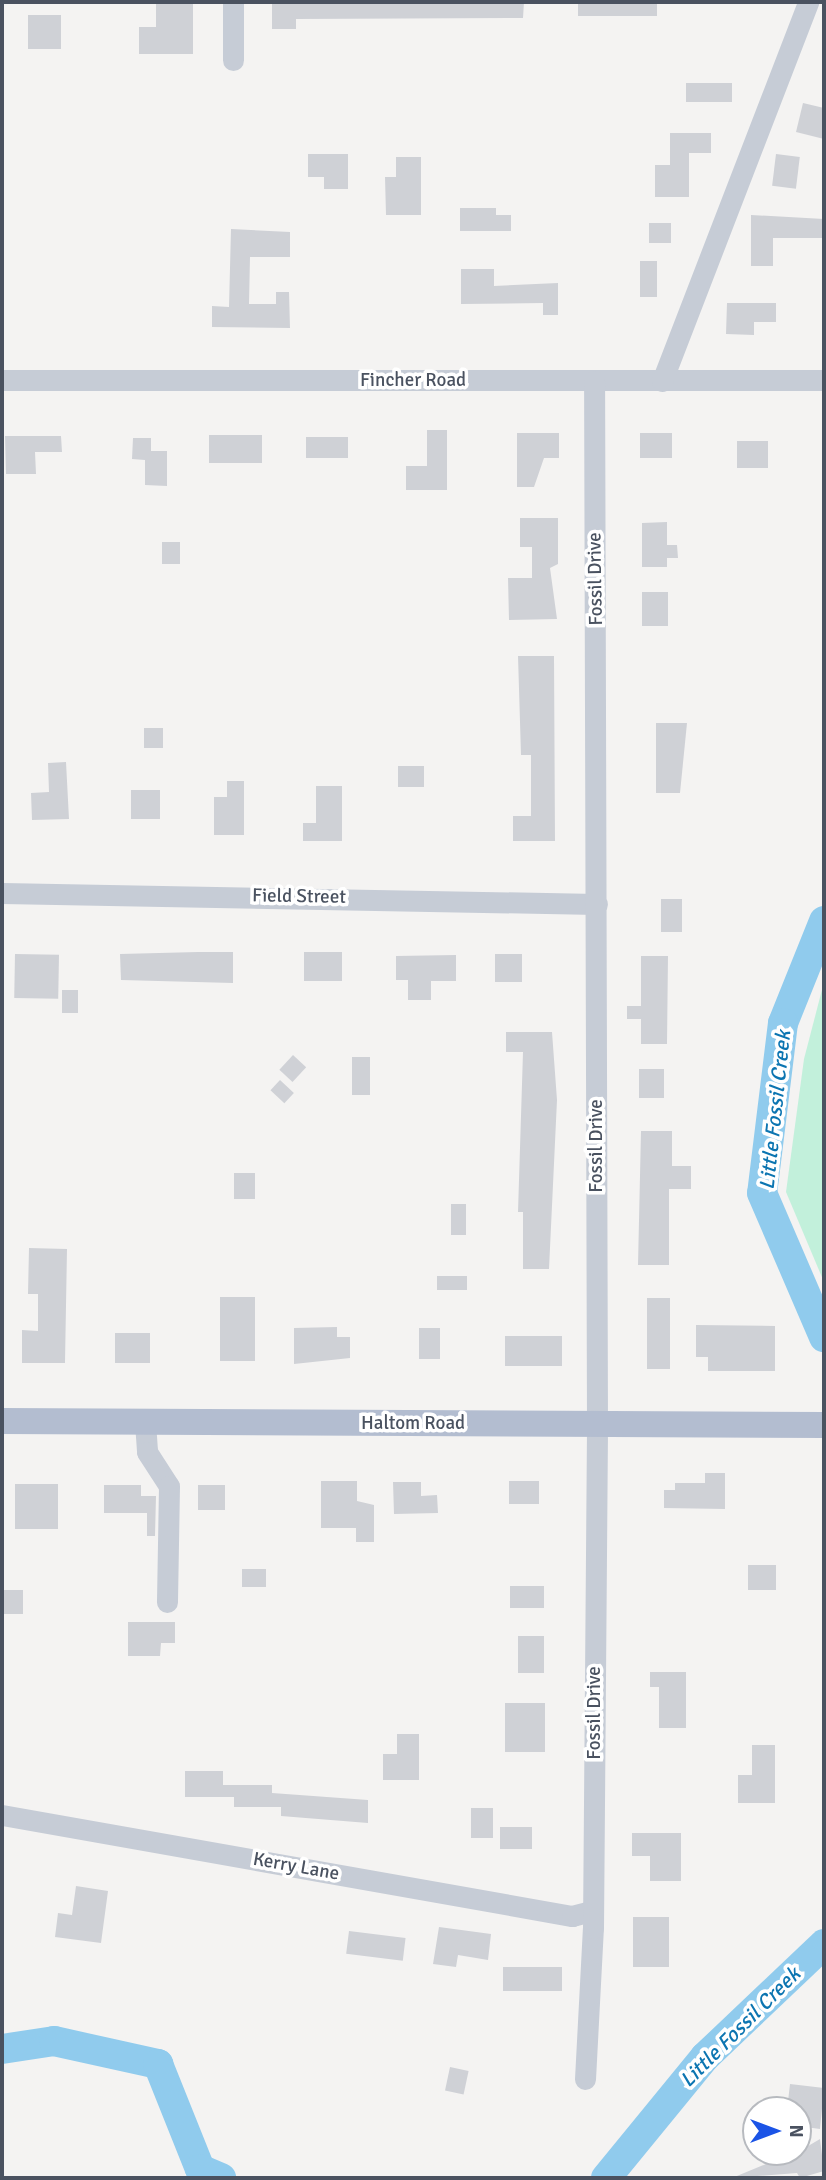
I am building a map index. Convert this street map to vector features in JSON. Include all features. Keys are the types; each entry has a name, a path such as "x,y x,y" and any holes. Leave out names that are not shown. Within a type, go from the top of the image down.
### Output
{"main road":[{"name":"Haltom Road","path":"2,1421 815,1425"}],"street":[{"path":"233,2 233,60"},
{"path":"662,381 808,2"},
{"name":"Fincher Road","path":"2,380 824,380"},
{"name":"Fossil Drive","path":"585,2079 591,1911 597,1425 594,381"},
{"name":"Field Street","path":"2,892 597,904"},
{"path":"145,1422 147,1452 169,1486 167,1602"},
{"name":"Kerry Lane","path":"2,1815 572,1916 591,1911"}],"green space":[{"path":"824,982 824,1282 786,1192 804,1059"}],"building":[{"path":"156,2 193,2 193,54 139,54 139,27 156,27"},
{"path":"272,2 524,2 523,18 296,19 296,29 272,29"},
{"path":"578,2 657,2 657,16 578,16"},
{"path":"28,15 61,15 61,49 28,49"},
{"path":"686,83 732,83 732,102 686,102"},
{"path":"803,103 824,108 824,139 796,132"},
{"path":"670,133 711,133 711,153 689,153 689,197 655,197 655,165 670,165"},
{"path":"308,154 348,154 348,189 324,189 324,177 308,177"},
{"path":"776,154 800,157 796,189 772,186"},
{"path":"396,157 421,157 421,215 386,215 385,177 396,177"},
{"path":"460,208 496,208 496,215 511,215 511,231 460,231"},
{"path":"751,215 824,219 824,238 773,238 773,266 751,266"},
{"path":"649,223 671,223 671,243 649,243"},
{"path":"231,229 290,232 290,257 250,257 249,304 276,304 276,292 289,292 290,328 212,327 212,306 229,307"},
{"path":"640,261 657,261 657,297 640,297"},
{"path":"461,269 494,269 494,286 558,283 558,315 543,315 543,303 461,304"},
{"path":"727,303 776,303 776,322 754,322 754,335 726,334"},
{"path":"427,430 447,430 447,490 406,490 406,466 427,466"},
{"path":"517,433 559,433 559,458 544,458 534,487 517,487"},
{"path":"640,433 672,433 672,458 640,458"},
{"path":"209,435 262,435 262,463 209,463"},
{"path":"5,436 61,436 62,452 35,452 36,474 6,474"},
{"path":"306,437 348,437 348,458 306,458"},
{"path":"133,438 151,438 151,451 167,451 167,486 145,485 145,460 132,459"},
{"path":"737,441 768,441 768,468 737,468"},
{"path":"520,518 558,518 558,564 550,568 557,619 509,620 508,578 532,578 532,547 520,547"},
{"path":"667,522 667,545 677,545 678,558 667,558 667,567 642,567 642,523"},
{"path":"162,542 180,542 180,564 162,564"},
{"path":"642,592 668,592 668,626 642,626"},
{"path":"518,656 554,656 555,841 513,841 513,816 531,816 531,755 521,755"},
{"path":"656,723 687,723 680,793 656,793"},
{"path":"144,728 163,728 163,748 144,748"},
{"path":"66,762 69,819 32,820 31,793 49,792 48,763"},
{"path":"398,766 424,766 424,787 398,787"},
{"path":"227,781 244,781 244,835 214,835 214,797 227,797"},
{"path":"316,786 342,786 342,841 303,841 303,823 316,823"},
{"path":"131,790 160,790 160,819 131,819"},
{"path":"661,899 682,899 682,932 661,932"},
{"path":"233,952 233,983 121,980 120,954"},
{"path":"304,952 342,952 342,981 304,981"},
{"path":"15,954 59,955 58,999 14,998"},
{"path":"495,954 522,954 522,982 495,982"},
{"path":"456,955 456,981 431,981 431,1000 408,1000 408,980 396,980 396,956"},
{"path":"641,956 668,956 667,1044 641,1044 641,1019 627,1019 627,1006 641,1006"},
{"path":"62,990 78,990 78,1013 62,1013"},
{"path":"506,1032 552,1032 557,1100 549,1269 523,1269 523,1212 518,1212 523,1052 506,1052"},
{"path":"293,1055 306,1067 293,1082 279,1070"},
{"path":"352,1057 370,1057 370,1095 352,1095"},
{"path":"639,1069 664,1069 664,1098 639,1098"},
{"path":"280,1080 294,1093 284,1103 270,1090"},
{"path":"641,1131 672,1131 672,1166 691,1166 691,1189 669,1189 669,1265 638,1265"},
{"path":"234,1173 255,1173 255,1199 234,1199"},
{"path":"451,1204 466,1204 466,1235 451,1235"},
{"path":"29,1248 67,1249 65,1363 22,1363 22,1330 38,1331 38,1294 28,1294"},
{"path":"437,1276 467,1276 467,1290 437,1290"},
{"path":"220,1297 255,1297 255,1361 220,1361"},
{"path":"647,1298 670,1298 670,1369 647,1369"},
{"path":"696,1325 775,1326 775,1371 708,1371 708,1357 696,1357"},
{"path":"337,1327 337,1337 350,1337 350,1358 294,1364 294,1328"},
{"path":"419,1328 440,1328 440,1359 419,1359"},
{"path":"115,1333 150,1333 150,1363 115,1363"},
{"path":"505,1336 562,1336 562,1366 505,1366"},
{"path":"705,1473 725,1473 725,1509 664,1508 664,1490 675,1490 675,1483 705,1483"},
{"path":"321,1481 357,1481 357,1501 374,1505 374,1542 356,1542 356,1528 321,1528"},
{"path":"509,1481 539,1481 539,1504 509,1504"},
{"path":"393,1482 421,1482 421,1496 437,1495 438,1513 394,1514"},
{"path":"15,1484 58,1484 58,1529 15,1529"},
{"path":"104,1485 141,1485 141,1496 156,1496 155,1536 147,1536 147,1513 104,1513"},
{"path":"198,1485 225,1485 225,1510 198,1510"},
{"path":"748,1565 776,1565 776,1590 748,1590"},
{"path":"242,1569 266,1569 266,1587 242,1587"},
{"path":"510,1586 544,1586 544,1608 510,1608"},
{"path":"2,1590 23,1590 23,1614 2,1614"},
{"path":"128,1622 175,1622 175,1643 161,1643 160,1656 128,1656"},
{"path":"518,1636 544,1636 544,1673 518,1673"},
{"path":"650,1672 686,1672 686,1728 659,1728 659,1687 650,1687"},
{"path":"505,1703 545,1703 545,1752 505,1752"},
{"path":"397,1734 419,1734 419,1780 383,1780 383,1754 397,1754"},
{"path":"752,1745 775,1745 775,1803 738,1803 738,1775 752,1775"},
{"path":"185,1771 223,1771 223,1785 272,1785 272,1793 368,1800 368,1823 281,1816 281,1807 234,1807 234,1797 185,1797"},
{"path":"471,1808 493,1808 493,1838 471,1838"},
{"path":"500,1827 532,1827 532,1849 500,1849"},
{"path":"632,1833 681,1833 681,1881 650,1881 650,1856 632,1856"},
{"path":"76,1886 108,1891 101,1943 55,1937 58,1913 72,1915"},
{"path":"633,1917 669,1917 669,1967 633,1967"},
{"path":"439,1927 491,1934 488,1960 458,1955 456,1967 433,1964"},
{"path":"349,1931 406,1938 403,1961 346,1954"},
{"path":"503,1967 562,1967 562,1991 503,1991"},
{"path":"450,2067 469,2071 464,2094 445,2090"},
{"path":"790,2084 824,2088 820,2129 812,2128 812,2096 789,2096"},
{"path":"820,2139 824,2171 800,2178 797,2173 732,2178 761,2166 812,2166 812,2144"}],"waterway":[{"name":"Little Fossil Creek","path":"824,921 783,1023 762,1193 824,1337"},
{"name":"Little Fossil Creek","path":"606,2178 705,2057 824,1944"},
{"name":"Little Fossil Creek","path":"2,2049 54,2041 158,2064 200,2169 221,2178"}]}
